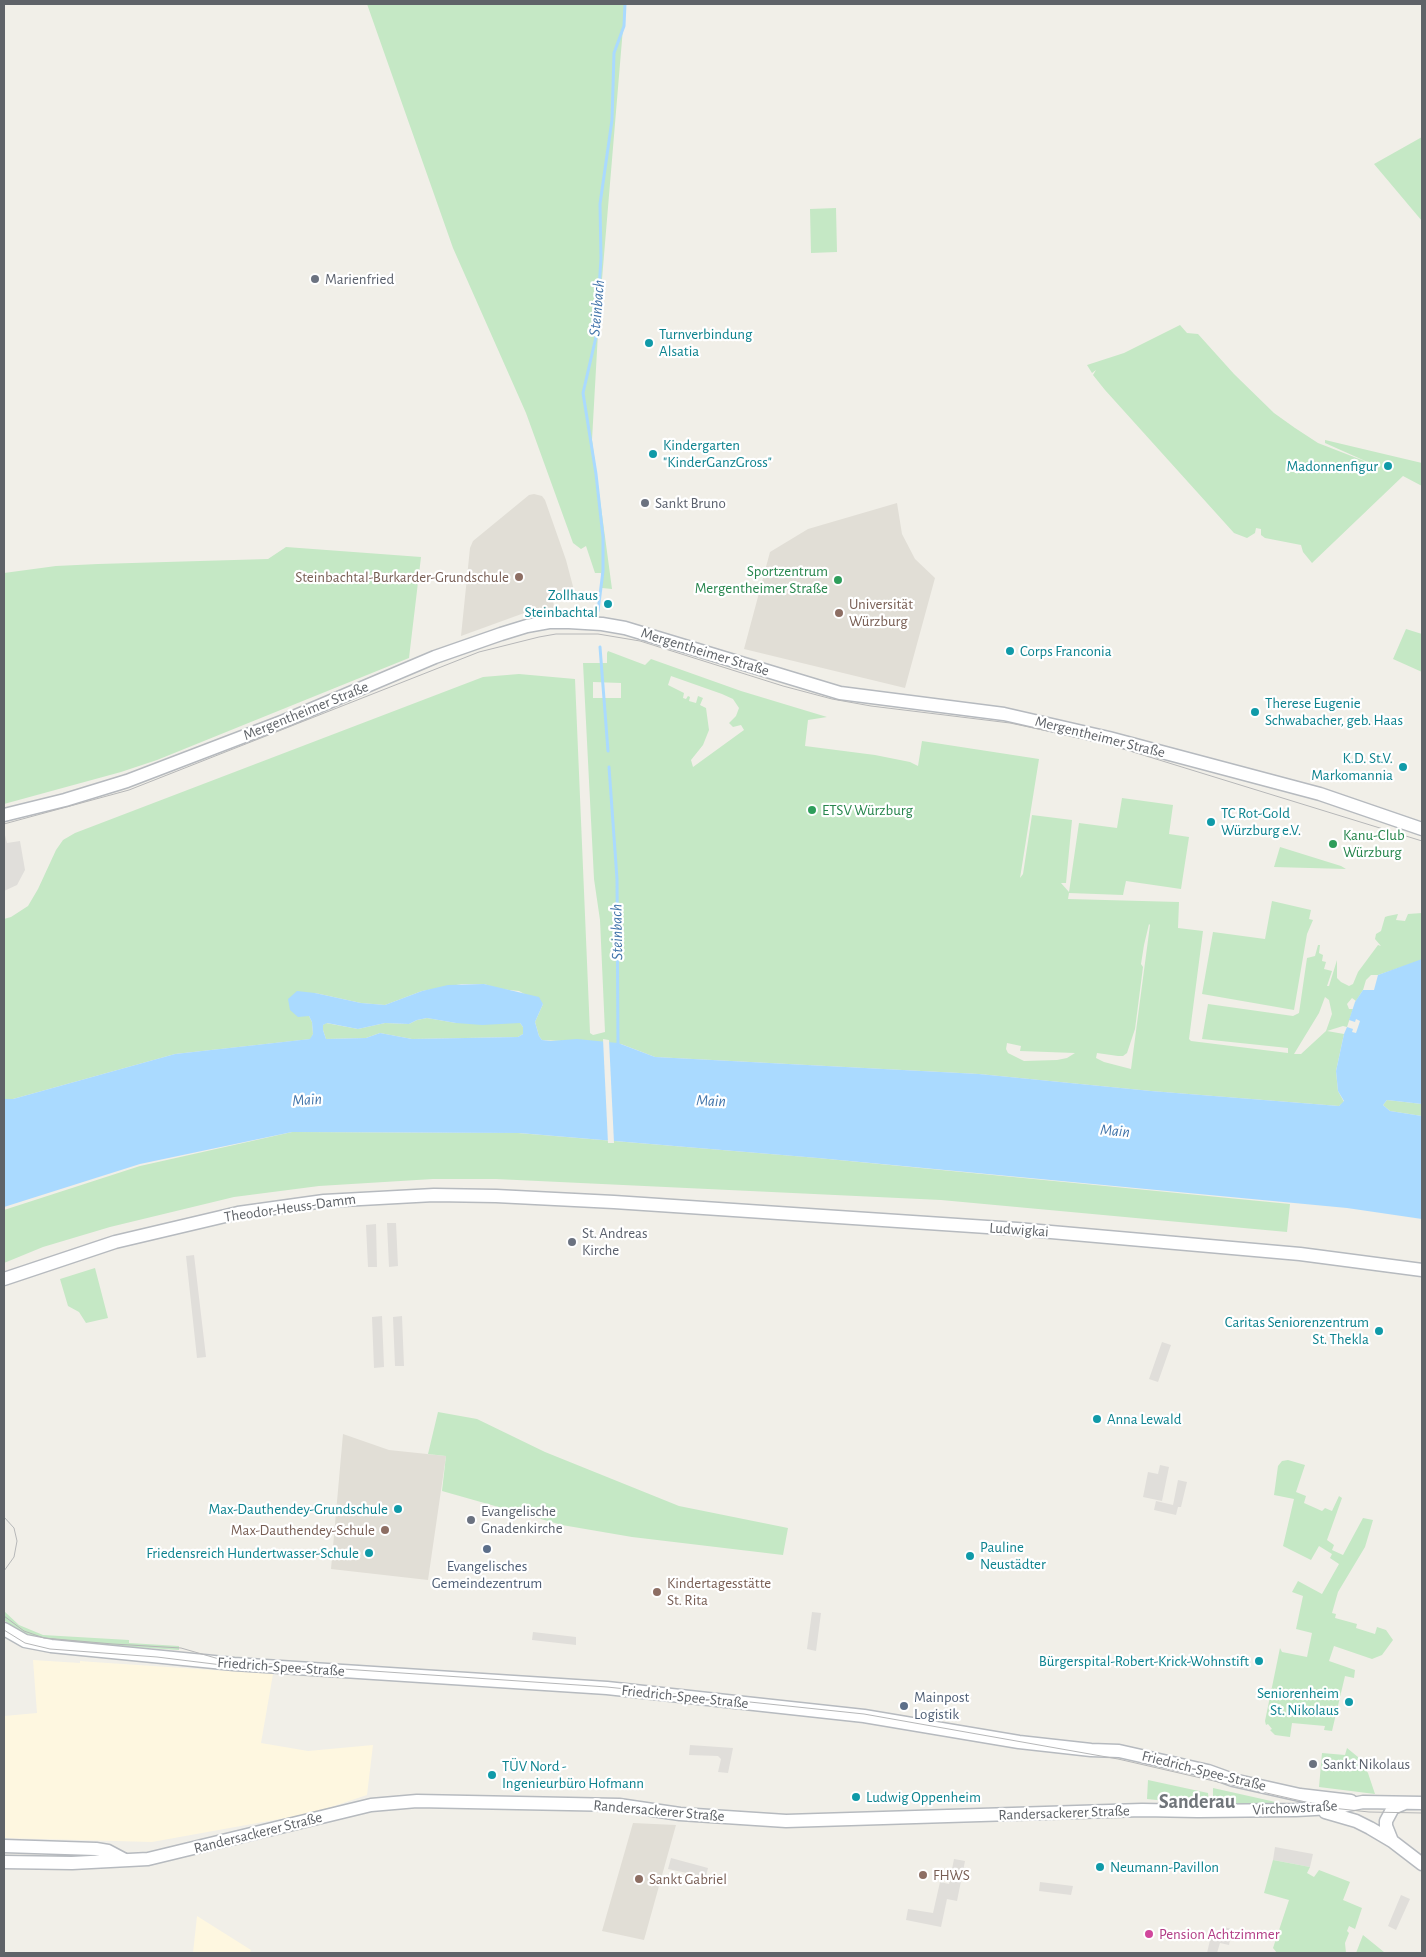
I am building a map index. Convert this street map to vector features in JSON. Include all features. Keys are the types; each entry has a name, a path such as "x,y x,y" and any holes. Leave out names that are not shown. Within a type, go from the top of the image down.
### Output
{"street":[{"name":"Mergentheimer Straße","path":"4,815 127,782 284,721 436,657 501,634 549,622 599,623 639,632 840,693 1004,714 1109,738 1320,794 1422,829"},
{"name":"Theodor-Heuss-Damm","path":"4,1279 125,1239 238,1213 324,1201 434,1195 614,1202"},
{"name":"Ludwigkai","path":"614,1202 1119,1237 1308,1255 1422,1270"},
{"name":"Friedrich-Spee-Straße","path":"4,1629 25,1641 51,1646 325,1671 607,1688 864,1716 1019,1742 1118,1751 1199,1769 1233,1780 1300,1794 1363,1802"},
{"name":"Randersackerer Straße","path":"4,1862 127,1862 148,1859 371,1805 417,1801 619,1805 680,1814 786,1821 1142,1810 1198,1812"},
{"name":"Virchowstraße","path":"1198,1812 1310,1810 1363,1802 1422,1803"},
{"path":"1392,1841 1386,1822 1393,1808 1405,1803"},
{"path":"1310,1810 1327,1812 1356,1821 1392,1841 1422,1864"},
{"path":"4,1846 96,1849 108,1851 127,1862"}],"shaded area":[{"name":"Steinbachtal-Burkarder-Grundschule","path":"529,495 542,496 545,500 566,560 575,594 553,596 554,609 527,612 461,636 470,548 473,541"},
{"name":"Universität Würzburg","path":"897,503 902,534 915,559 935,578 905,688 744,649 770,552 808,529"},
{"path":"4,831 7,843 20,841 25,870 17,885 4,891"},
{"path":"387,1223 396,1223 398,1266 389,1267"},
{"path":"376,1224 377,1267 368,1267 366,1225"},
{"path":"194,1255 206,1357 197,1358 186,1256"},
{"path":"382,1316 384,1367 374,1368 372,1317"},
{"path":"402,1316 404,1366 395,1366 393,1317"},
{"path":"1162,1342 1171,1345 1158,1382 1149,1379"},
{"name":"Max-Dauthendey-Schule","path":"343,1434 389,1450 446,1456 428,1580 331,1569"},
{"path":"1160,1465 1169,1467 1162,1501 1143,1497 1148,1472 1158,1474"},
{"path":"1178,1480 1187,1482 1181,1507 1178,1507 1176,1515 1154,1510 1156,1501 1173,1505"},
{"path":"812,1612 821,1613 816,1651 807,1649"},
{"path":"533,1632 576,1637 576,1645 532,1640"},
{"path":"33,1660 80,1663 80,1661 273,1674 261,1743 308,1751 373,1745 367,1795 313,1813 152,1842 4,1838 4,1716 37,1713"},
{"path":"690,1745 733,1748 728,1773 718,1772 721,1759 718,1756 689,1755"},
{"name":"Sankt Gabriel","path":"633,1823 676,1825 644,1940 602,1931"},
{"path":"1275,1847 1313,1854 1310,1867 1273,1860"},
{"path":"671,1858 708,1868 704,1884 686,1880 687,1873 668,1869"},
{"path":"954,1859 965,1861 957,1901 947,1899 941,1927 906,1920 908,1909 933,1913 940,1882 949,1884"},
{"path":"1040,1882 1073,1886 1071,1895 1039,1891"},
{"path":"1401,1895 1410,1899 1396,1930 1388,1926"},
{"path":"197,1916 251,1950 250,1953 193,1953"},
{"path":"1223,1927 1232,1929 1229,1945 1220,1943 1217,1953 1207,1953 1211,1936 1221,1938"}],"green space":[{"path":"367,4 625,4 599,315 592,440 612,589 602,588 601,573 595,573 586,546 581,549 573,543 526,413 453,248"},
{"path":"1422,137 1422,221 1374,164"},
{"path":"836,208 837,252 811,253 810,209"},
{"path":"1180,325 1187,333 1198,334 1234,374 1274,413 1295,428 1318,443 1372,464 1325,443 1325,440 1422,463 1422,486 1403,476 1312,563 1303,552 1301,545 1265,538 1261,535 1261,529 1256,528 1255,533 1247,538 1234,533 1105,390 1093,375 1096,370 1092,373 1087,365 1124,353"},
{"path":"286,547 421,557 409,658 157,760 121,772 4,804 4,573 56,566 268,559"},
{"path":"1406,629 1422,634 1422,672 1393,659"},
{"path":"608,651 645,665 651,659 741,691 827,717 808,720 805,746 875,755 910,762 918,766 922,741 1039,759 1020,878 1023,874 1032,815 1072,820 1066,883 1061,883 1069,892 1079,823 1117,828 1122,798 1173,805 1169,834 1189,837 1181,889 1126,881 1123,895 1069,893 1068,899 1179,902 1178,928 1203,931 1189,1039 1191,1041 1288,1053 1288,1048 1202,1039 1208,1004 1293,1016 1299,1013 1307,958 1315,956 1318,945 1320,945 1319,953 1323,955 1322,961 1326,962 1324,969 1332,971 1327,986 1329,986 1337,960 1337,978 1349,986 1353,984 1358,972 1378,945 1381,946 1375,939 1376,934 1381,931 1385,917 1398,914 1396,920 1405,921 1408,914 1422,913 1422,960 1378,975 1371,975 1366,980 1363,990 1356,1001 1352,998 1347,1004 1349,1009 1353,1009 1347,1027 1343,1026 1327,1031 1344,1034 1336,1071 1338,1091 1344,1102 1339,1106 1151,1091 979,1074 655,1057 621,1044 542,1040 535,1022 543,1004 519,991 500,989 484,984 462,984 422,991 385,1005 361,1003 315,993 309,1016 312,1022 313,1034 311,1039 175,1054 13,1099 4,1099 4,919 11,917 28,906 63,840 75,833 483,677 519,674 575,679 590,1033 593,1035 605,1032 600,920 594,879 583,663 607,663","holes":["671,676 733,699 739,708 736,716 729,723 733,727 741,725 744,730 693,767 691,760 703,745 709,730 706,708 700,705 703,698 698,696 696,703 689,701 690,697 683,698 684,693 668,685","593,682 621,683 621,698 593,698","1149,924 1131,1069 1096,1058 1097,1053 1118,1056 1123,1056 1127,1053 1135,1029 1144,945","1325,997 1329,1000 1332,1014 1326,1031 1301,1054 1294,1054 1319,1013","1007,1043 1021,1046 1020,1051 1075,1053 1067,1058 1057,1060 1024,1061 1008,1053 1006,1049"]},
{"path":"1280,847 1341,866 1346,869 1274,867"},
{"path":"1272,901 1311,910 1309,919 1313,920 1307,934 1294,1010 1202,994 1213,932 1265,939"},
{"path":"427,1018 456,1023 520,1023 523,1027 523,1034 518,1037 412,1039 380,1033 366,1038 326,1039 323,1030 323,1025 326,1023 358,1029 385,1023 409,1024"},
{"path":"1387,1100 1422,1104 1422,1116 1390,1111 1383,1105"},
{"path":"292,1132 518,1133 818,1158 1290,1204 1287,1232 941,1200 496,1179 433,1179 319,1186 234,1197 110,1227 43,1247 4,1263 4,1210 140,1166"},
{"path":"95,1268 108,1318 86,1323 79,1312 68,1306 60,1279"},
{"path":"438,1412 477,1419 545,1452 679,1506 788,1528 783,1555 632,1537 562,1525 442,1491 446,1456 428,1454"},
{"path":"1288,1460 1305,1465 1296,1492 1306,1496 1304,1503 1322,1511 1325,1508 1332,1511 1339,1496 1342,1498 1327,1540 1334,1545 1332,1550 1343,1555 1363,1518 1373,1520 1365,1547 1338,1592 1332,1613 1336,1614 1335,1618 1357,1624 1356,1628 1375,1634 1377,1627 1386,1630 1393,1640 1382,1655 1372,1659 1334,1646 1329,1661 1355,1670 1354,1678 1345,1676 1332,1731 1324,1730 1325,1726 1292,1723 1290,1737 1275,1735 1270,1730 1272,1729 1268,1724 1266,1725 1265,1721 1280,1648 1282,1652 1307,1657 1312,1633 1296,1629 1303,1596 1292,1592 1298,1581 1322,1594 1339,1564 1330,1558 1332,1554 1319,1546 1311,1560 1283,1546 1294,1499 1274,1495 1278,1466 1282,1461"},
{"path":"4,1611 19,1625 43,1635 129,1640 129,1643 179,1646 179,1650 48,1641 28,1636 16,1629 4,1620"},
{"path":"1347,1748 1358,1757 1368,1773 1375,1794 1319,1787 1322,1753 1345,1755"},
{"path":"1148,1780 1208,1793 1209,1803 1206,1805 1147,1799"},
{"path":"1213,1788 1280,1803 1280,1805 1216,1806 1213,1800"},
{"path":"1273,1860 1310,1867 1307,1873 1314,1877 1319,1870 1350,1882 1343,1900 1362,1908 1355,1929 1349,1926 1347,1931 1349,1933 1345,1943 1346,1953 1277,1953 1273,1948 1289,1900 1264,1893"},
{"path":"1363,1935 1384,1952 1356,1953"}],"water":[{"name":"Main","path":"1422,959 1422,1104 1387,1100 1383,1105 1390,1111 1422,1116 1422,1219 1347,1208 818,1158 519,1133 292,1132 140,1164 4,1207 4,1099 13,1099 175,1054 310,1039 313,1034 312,1022 309,1016 298,1017 290,1010 288,999 297,991 361,1003 385,1005 422,991 448,985 484,984 539,997 543,1004 535,1022 542,1040 577,1039 618,1043 655,1057 979,1074 1151,1091 1339,1106 1344,1101 1338,1091 1336,1071 1344,1034 1347,1027 1353,1029 1352,1032 1356,1033 1360,1021 1356,1019 1355,1022 1349,1020 1355,1002 1363,990 1374,990 1378,975","holes":["427,1018 482,1025 520,1023 523,1027 523,1034 518,1037 412,1039 380,1033 366,1038 326,1039 323,1030 323,1025 327,1023 358,1029 385,1023 409,1024"]}],"pier":[{"path":"603,1039 609,1040 614,1143 608,1143"}],"waterway":[{"name":"Steinbach","path":"598,611 603,571 603,537 596,474 583,393 596,337 601,258 600,204 612,120 614,53 624,26 625,4"},
{"name":"Steinbach","path":"600,647 608,751"},
{"name":"Steinbach","path":"609,767 617,879 618,1046"}],"tram line":[{"path":"4,824 129,790 479,652 556,634 598,634 640,641 783,686 832,699 871,706 1010,723 1104,743 1422,841"},
{"path":"4,1517 14,1528 17,1541 14,1557 4,1571"},
{"path":"4,1616 24,1631 44,1638 181,1648 226,1661 607,1687 864,1714 1118,1759 1332,1808 1369,1812 1422,1813"},
{"path":"4,1630 25,1643 50,1649 157,1657 222,1665"}],"place":[{"name":"Marienfried","path":"315,279"},
{"name":"Turnverbindung Alsatia","path":"649,343"},
{"name":"Kindergarten \"KinderGanzGross\"","path":"653,454"},
{"name":"Madonnenfigur","path":"1388,466"},
{"name":"Sankt Bruno","path":"645,503"},
{"name":"Steinbachtal-Burkarder-Grundschule","path":"519,577"},
{"name":"Sportzentrum Mergentheimer Straße","path":"838,580"},
{"name":"Zollhaus Steinbachtal","path":"608,604"},
{"name":"Universität Würzburg","path":"839,613"},
{"name":"Corps Franconia","path":"1010,651"},
{"name":"Therese Eugenie Schwabacher, geb. Haas","path":"1255,712"},
{"name":"K.D. St.V. Markomannia","path":"1403,767"},
{"name":"ETSV Würzburg","path":"812,810"},
{"name":"TC Rot-Gold Würzburg e.V.","path":"1211,822"},
{"name":"Kanu-Club Würzburg","path":"1333,844"},
{"name":"St. Andreas Kirche","path":"572,1242"},
{"name":"Caritas Seniorenzentrum St. Thekla","path":"1379,1331"},
{"name":"Anna Lewald","path":"1097,1419"},
{"name":"Max-Dauthendey-Grundschule","path":"398,1509"},
{"name":"Evangelische Gnadenkirche","path":"471,1520"},
{"name":"Max-Dauthendey-Schule","path":"385,1530"},
{"name":"Evangelisches Gemeindezentrum","path":"487,1549"},
{"name":"Friedensreich Hundertwasser-Schule","path":"369,1553"},
{"name":"Pauline Neustädter","path":"970,1556"},
{"name":"Kindertagesstätte St. Rita","path":"657,1592"},
{"name":"Bürgerspital-Robert-Krick-Wohnstift","path":"1259,1661"},
{"name":"Seniorenheim St. Nikolaus","path":"1349,1702"},
{"name":"Mainpost Logistik","path":"904,1706"},
{"name":"Sankt Nikolaus","path":"1313,1764"},
{"name":"TÜV Nord - Ingenieurbüro Hofmann","path":"492,1775"},
{"name":"Ludwig Oppenheim","path":"856,1797"},
{"name":"Neumann-Pavillon","path":"1100,1867"},
{"name":"FHWS","path":"923,1875"},
{"name":"Sankt Gabriel","path":"639,1879"},
{"name":"Pension Achtzimmer","path":"1149,1934"}],"district":[{"name":"Sanderau","path":"1197,1802"}]}
